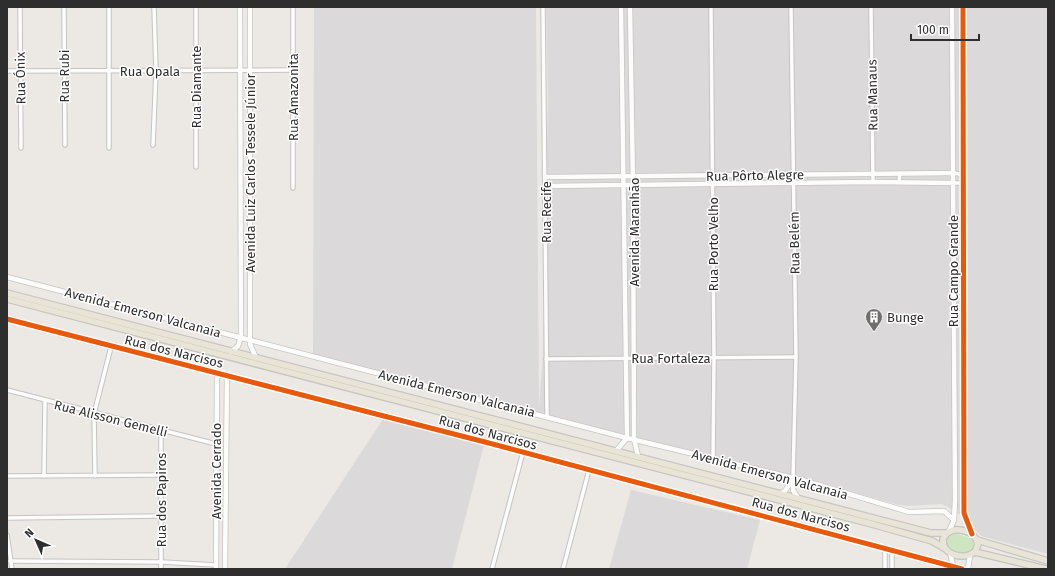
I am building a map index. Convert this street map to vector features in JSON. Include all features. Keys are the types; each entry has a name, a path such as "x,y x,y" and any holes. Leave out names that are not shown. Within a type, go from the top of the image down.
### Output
{"main road":[{"path":"7,293 931,533 962,530 972,534 977,540 987,544 1048,561"},
{"path":"7,299 868,523 932,541 950,553 960,556 973,554 1046,569"},
{"path":"944,548 943,540 948,532"},
{"path":"973,554 978,547 977,540"}],"street":[{"name":"Rua Ónix","path":"20,7 19,71 21,148"},
{"name":"Rua Rubi","path":"64,7 65,145"},
{"path":"109,7 109,148"},
{"path":"153,145 156,70 154,7"},
{"name":"Rua Diamante","path":"196,7 196,167"},
{"name":"Avenida Luiz Carlos Tessele Júnior","path":"240,7 241,337"},
{"name":"Avenida Luiz Carlos Tessele Júnior","path":"250,7 250,340 251,349 256,358"},
{"name":"Rua Amazonita","path":"293,7 294,188"},
{"name":"Rua Recife","path":"543,7 546,176 547,416"},
{"name":"Avenida Maranhão","path":"621,7 625,184 626,438"},
{"name":"Avenida Maranhão","path":"630,7 633,176 634,439 638,456"},
{"name":"Rua Porto Velho","path":"712,7 714,358 713,458"},
{"name":"Rua Belém","path":"791,7 792,175 796,357 793,478"},
{"name":"Rua Manaus","path":"871,7 873,182"},
{"name":"Rua Campo Grande","path":"948,532 954,520 954,173 952,7"},
{"name":"Rua Campo Grande","path":"963,7 964,513 972,534"},
{"name":"Rua Opala","path":"7,71 293,70"},
{"path":"899,182 900,173"},
{"name":"Rua Pôrto Alegre","path":"546,176 761,176 900,173 954,173 964,175"},
{"path":"920,173 920,182"},
{"path":"839,174 840,183"},
{"path":"761,176 761,184"},
{"name":"Rua Pôrto Alegre","path":"546,186 873,182 964,183"},
{"name":"Avenida Emerson Valcanaia","path":"7,277 547,416 626,438 793,478 906,511 944,511 954,520"},
{"name":"Rua dos Narcisos","path":"7,319 523,452 885,547 954,568 962,569"},
{"path":"231,352 238,346 241,337"},
{"path":"95,476 94,414 111,347"},
{"name":"Rua Fortaleza","path":"546,359 796,357"},
{"name":"Avenida Cerrado","path":"216,567 217,373"},
{"name":"Avenida Cerrado","path":"225,569 227,375"},
{"name":"Rua Alisson Gemelli","path":"7,390 94,414 216,444"},
{"path":"44,476 45,401"},
{"name":"Rua dos Papiros","path":"161,430 161,569"},
{"path":"616,451 626,438"},
{"path":"492,569 523,452"},
{"path":"563,569 589,470"},
{"path":"7,476 161,475"},
{"path":"781,493 785,491 793,478"},
{"path":"793,478 794,494 798,498"},
{"path":"7,518 161,516"},
{"path":"7,535 12,569"},
{"path":"885,547 885,569"},
{"path":"892,549 892,569"},
{"path":"950,553 954,568"},
{"path":"968,569 973,554"},
{"path":"10,561 161,562 216,567"}],"shaded area":[{"path":"314,7 536,7 539,407 543,354 548,99 546,7 1048,7 1048,554 981,536 957,512 942,504 909,506 899,505 803,479 539,414 313,356"},
{"path":"383,419 484,445 452,569 285,569"},
{"path":"631,490 760,520 747,569 609,569"}],"green space":[{"path":"956,533 972,539 974,545 970,553 955,553 949,548 947,541 948,538"}],"cycle path":[{"path":"963,7 964,513 972,534"},
{"path":"7,319 485,442 962,569"}],"place":[{"name":"Bunge","path":"874,332"}]}
